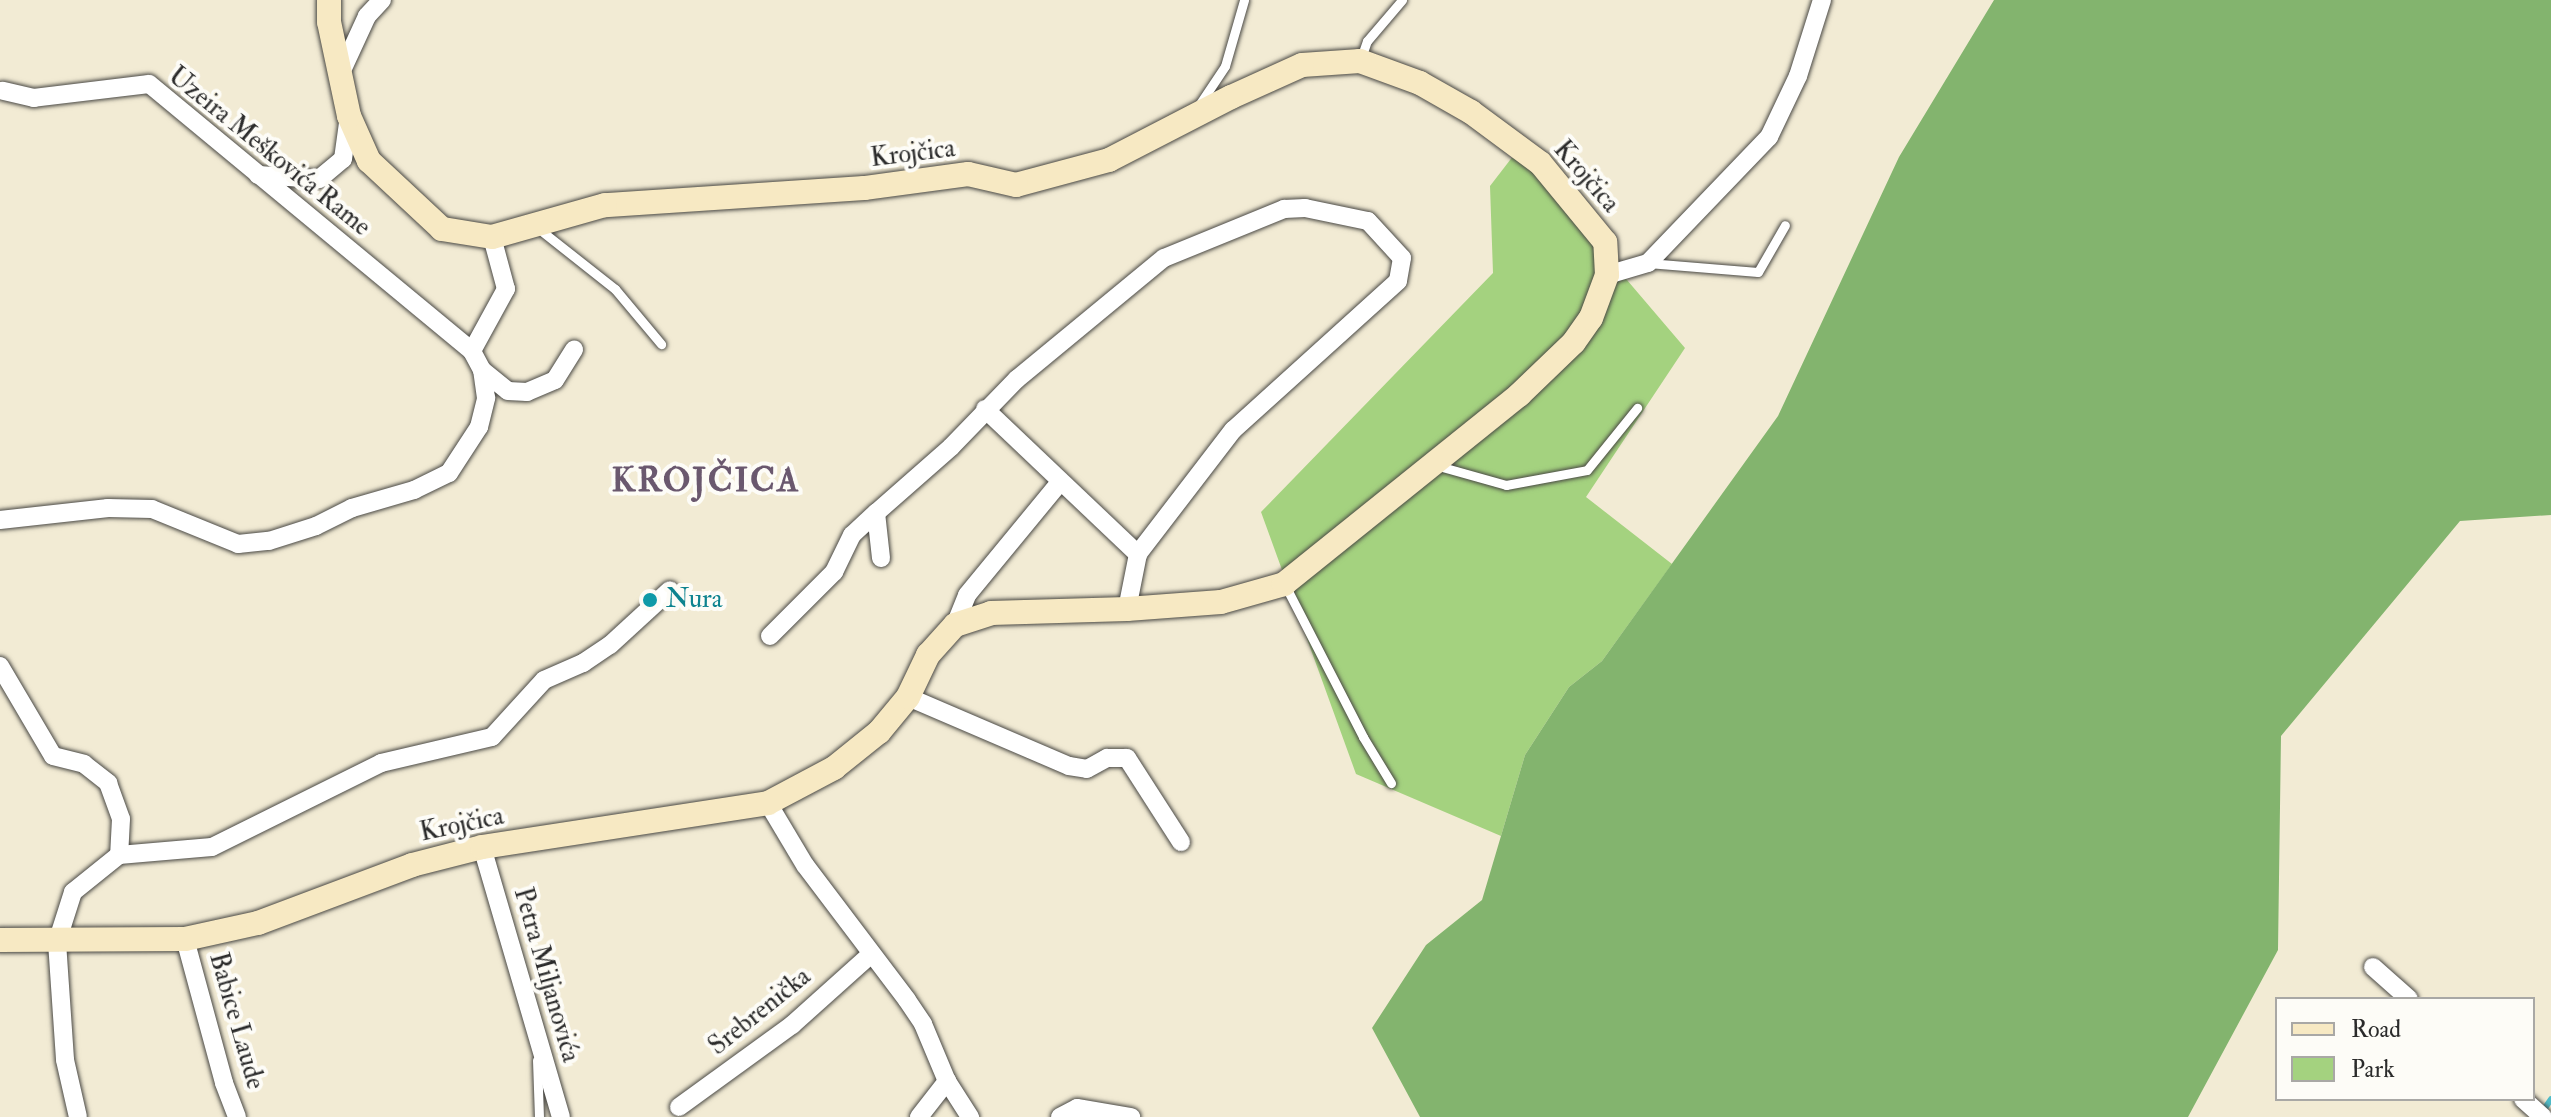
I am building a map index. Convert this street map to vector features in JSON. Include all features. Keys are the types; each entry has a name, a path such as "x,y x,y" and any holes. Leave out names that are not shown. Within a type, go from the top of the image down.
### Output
{"main road":[{"name":"Krojčica","path":"0,940 185,939 258,923 382,875 482,847 768,803 834,768 879,732 908,697 928,655 955,625 991,613 1127,609 1221,602 1284,584 1519,395 1574,342 1591,318 1607,275 1605,242 1540,163 1471,112 1420,83 1360,61 1302,65 1109,160 1016,185 968,174 864,188 605,205 492,237 442,229 369,161 349,116 339,77 329,22 329,0"}],"street":[{"path":"339,77 367,16 382,0"},
{"path":"1607,275 1648,263 1769,137 1798,76 1822,0"},
{"name":"Uzeira Meškovića Rame","path":"0,519 108,508 152,509 238,544 269,541 316,526 352,508 414,490 449,473 479,427 486,398 482,370 472,351 149,84 34,98 3,91"},
{"path":"258,175 319,179 343,159 349,116"},
{"path":"770,636 834,572 852,535 951,447 985,409 1164,258 1208,237 1284,209 1305,208 1368,221 1402,258 1398,281 1233,430 1138,554 1127,609"},
{"path":"472,351 506,289 492,237"},
{"path":"482,370 508,391 527,392 555,380 574,350"},
{"path":"985,409 1138,554"},
{"path":"955,625 967,595 1060,482"},
{"path":"876,513 881,558"},
{"path":"78,1117 65,1060 57,942 73,892 119,855 212,847 381,763 492,737 544,680 583,663 610,645 670,590"},
{"path":"0,666 53,756 84,764 108,783 121,819 119,855"},
{"path":"908,697 1052,759 1087,769 1107,758 1127,758 1181,842"},
{"path":"768,803 805,865 887,971 923,1024 947,1081 970,1117"},
{"name":"Petra Miljanovića","path":"482,847 561,1117"},
{"name":"Babice Laude","path":"185,939 224,1083 237,1117"},
{"name":"Srebrenička","path":"679,1107 792,1025 871,954"},
{"path":"2373,967 2407,997"},
{"path":"919,1117 947,1081"},
{"path":"2526,1101 2548,1116"},
{"path":"1060,1117 1077,1108 1131,1117"}],"lane":[{"path":"1191,117 1225,66 1244,0"},
{"path":"1360,61 1367,41 1402,0"},
{"path":"534,225 615,289 661,344"},
{"path":"1648,263 1758,272 1785,225"},
{"path":"1432,464 1506,485 1587,470 1637,408"},
{"path":"1284,584 1363,737 1391,783"},
{"path":"537,1037 539,1117"}],"green space":[{"path":"1994,0 2551,0 2551,515 2460,521 2281,736 2278,950 2188,1117 1420,1117 1372,1028 1426,945 1482,900 1525,755 1569,687 1602,661 1778,416 1899,157"},
{"path":"1517,151 1685,348 1586,497 1672,564 1602,661 1569,687 1525,755 1501,836 1356,774 1261,512 1493,273 1490,186"}],"waterway":[{"path":"2541,1114 2551,1099"}],"place":[{"name":"Nura","path":"650,600"}],"district":[{"name":"KROJČICA","path":"706,481"}]}
